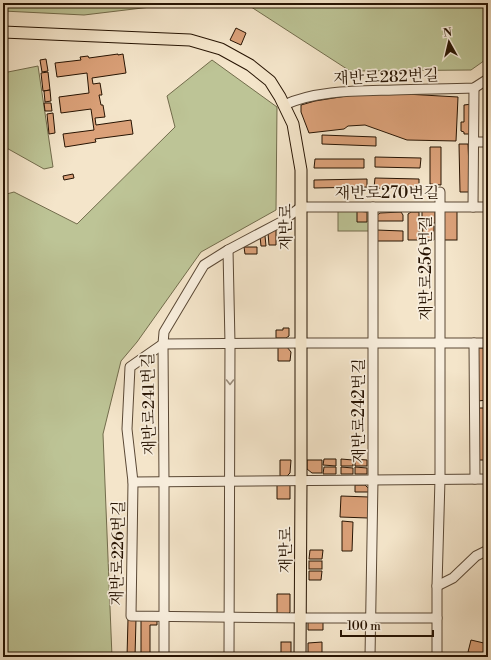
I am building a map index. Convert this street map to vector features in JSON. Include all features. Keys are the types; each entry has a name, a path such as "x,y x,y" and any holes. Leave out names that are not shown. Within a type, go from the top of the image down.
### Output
{"main road":[{"name":"재반로","path":"3,32 190,40 220,49 250,65 270,81 284,105 293,124 301,170 300,657"}],"street":[{"path":"473,207 474,88 488,79"},
{"name":"재반로282번길","path":"284,105 294,100 320,94 354,91 474,88"},
{"path":"474,142 488,142"},
{"name":"재반로256번길","path":"440,192 441,343"},
{"path":"163,344 164,332 204,265 228,250 281,222 301,207"},
{"name":"재반로270번길","path":"301,207 488,207"},
{"path":"373,207 373,343"},
{"path":"228,250 230,343 229,657"},
{"name":"재반로256번길","path":"163,344 301,342 488,343"},
{"name":"재반로242번길","path":"373,343 373,480"},
{"path":"437,657 441,343"},
{"path":"474,343 475,479"},
{"name":"재반로241번길","path":"163,344 164,482"},
{"name":"재반로241번길","path":"133,482 127,429 130,367 163,344"},
{"name":"재반로242번길","path":"301,481 488,479"},
{"path":"370,657 373,480"},
{"path":"133,482 301,481"},
{"name":"재반로226번길","path":"133,482 131,616 437,618"},
{"path":"164,482 164,657"},
{"path":"437,586 453,578 476,556 488,550"}],"green space":[{"path":"3,3 184,3 84,15 3,11"},
{"path":"245,3 488,3 488,58 471,70 350,71"},
{"path":"212,60 277,107 276,210 201,252 137,342 121,361 103,434 112,657 3,657 3,195 14,192 77,224 175,127 167,96"},
{"path":"38,66 53,167 44,169 3,146 3,73"},
{"path":"338,207 373,207 373,231 338,231"}],"building":[{"path":"236,28 246,33 241,45 230,40"},
{"path":"123,54 126,73 92,78 93,84 100,83 102,95 99,95 101,105 103,105 105,117 95,118 96,125 131,120 133,134 95,139 96,142 65,147 63,134 94,130 91,109 61,113 59,97 89,93 87,73 57,77 55,63 81,60 80,57 88,56 89,58"},
{"path":"46,59 48,71 42,72 40,60"},
{"path":"48,72 50,90 43,91 41,73"},
{"path":"50,90 51,101 45,102 44,91"},
{"path":"388,93 458,97 456,141 407,140 365,125 348,126 344,129 309,133 301,112 301,105 315,101 359,94"},
{"path":"44,103 51,103 52,111 45,111"},
{"path":"472,104 472,134 464,134 464,132 461,131 461,122 464,122 464,105"},
{"path":"53,113 55,133 49,134 47,114"},
{"path":"322,135 376,137 376,146 322,144"},
{"path":"459,144 468,144 470,192 460,192"},
{"path":"430,147 441,147 441,185 430,184"},
{"path":"375,157 421,158 420,168 375,167"},
{"path":"315,159 364,159 364,168 314,168"},
{"path":"73,174 74,178 64,180 63,176"},
{"path":"375,178 419,179 419,189 374,188"},
{"path":"367,179 367,187 314,188 314,180"},
{"path":"357,211 367,212 367,222 357,222"},
{"path":"422,211 435,211 435,223 422,221"},
{"path":"444,211 457,211 457,240 444,240"},
{"path":"401,212 403,215 403,221 376,221 376,216 380,213"},
{"path":"411,212 419,212 419,240 408,240 408,214"},
{"path":"423,226 434,226 434,240 422,240"},
{"path":"276,230 276,245 269,245 268,233"},
{"path":"376,230 403,231 403,241 376,241"},
{"path":"260,236 265,236 266,246 261,246"},
{"path":"244,247 257,247 257,254 245,254"},
{"path":"283,328 289,328 289,336 286,338 276,338 276,330 283,330"},
{"path":"278,346 287,347 291,352 290,361 278,361"},
{"path":"477,348 486,348 487,400 478,401"},
{"path":"479,408 488,408 487,460 478,460"},
{"path":"324,459 336,459 336,466 323,465"},
{"path":"341,459 353,460 353,466 341,466"},
{"path":"355,459 367,460 367,466 355,466"},
{"path":"280,460 291,460 290,473 286,477 280,476"},
{"path":"307,460 322,460 322,473 312,473 307,469"},
{"path":"324,467 336,467 336,474 323,474"},
{"path":"341,467 353,468 353,474 341,474"},
{"path":"355,467 367,468 367,474 355,474"},
{"path":"277,484 290,485 290,499 277,499"},
{"path":"355,485 365,485 369,489 369,492 355,492"},
{"path":"341,496 369,497 368,518 340,517"},
{"path":"342,521 353,522 352,551 342,551"},
{"path":"310,550 323,550 322,559 309,559"},
{"path":"309,561 322,561 322,569 309,569"},
{"path":"309,571 322,571 321,580 309,580"},
{"path":"277,594 290,594 290,612 288,614 277,614"},
{"path":"141,618 157,618 157,625 150,625 150,654 141,654"},
{"path":"128,619 136,619 135,657 127,657"},
{"path":"323,620 323,630 308,630 308,621"},
{"path":"471,640 488,644 488,656 468,652"},
{"path":"281,642 291,642 291,657 281,657"},
{"path":"322,642 322,654 308,654 308,643"}]}
